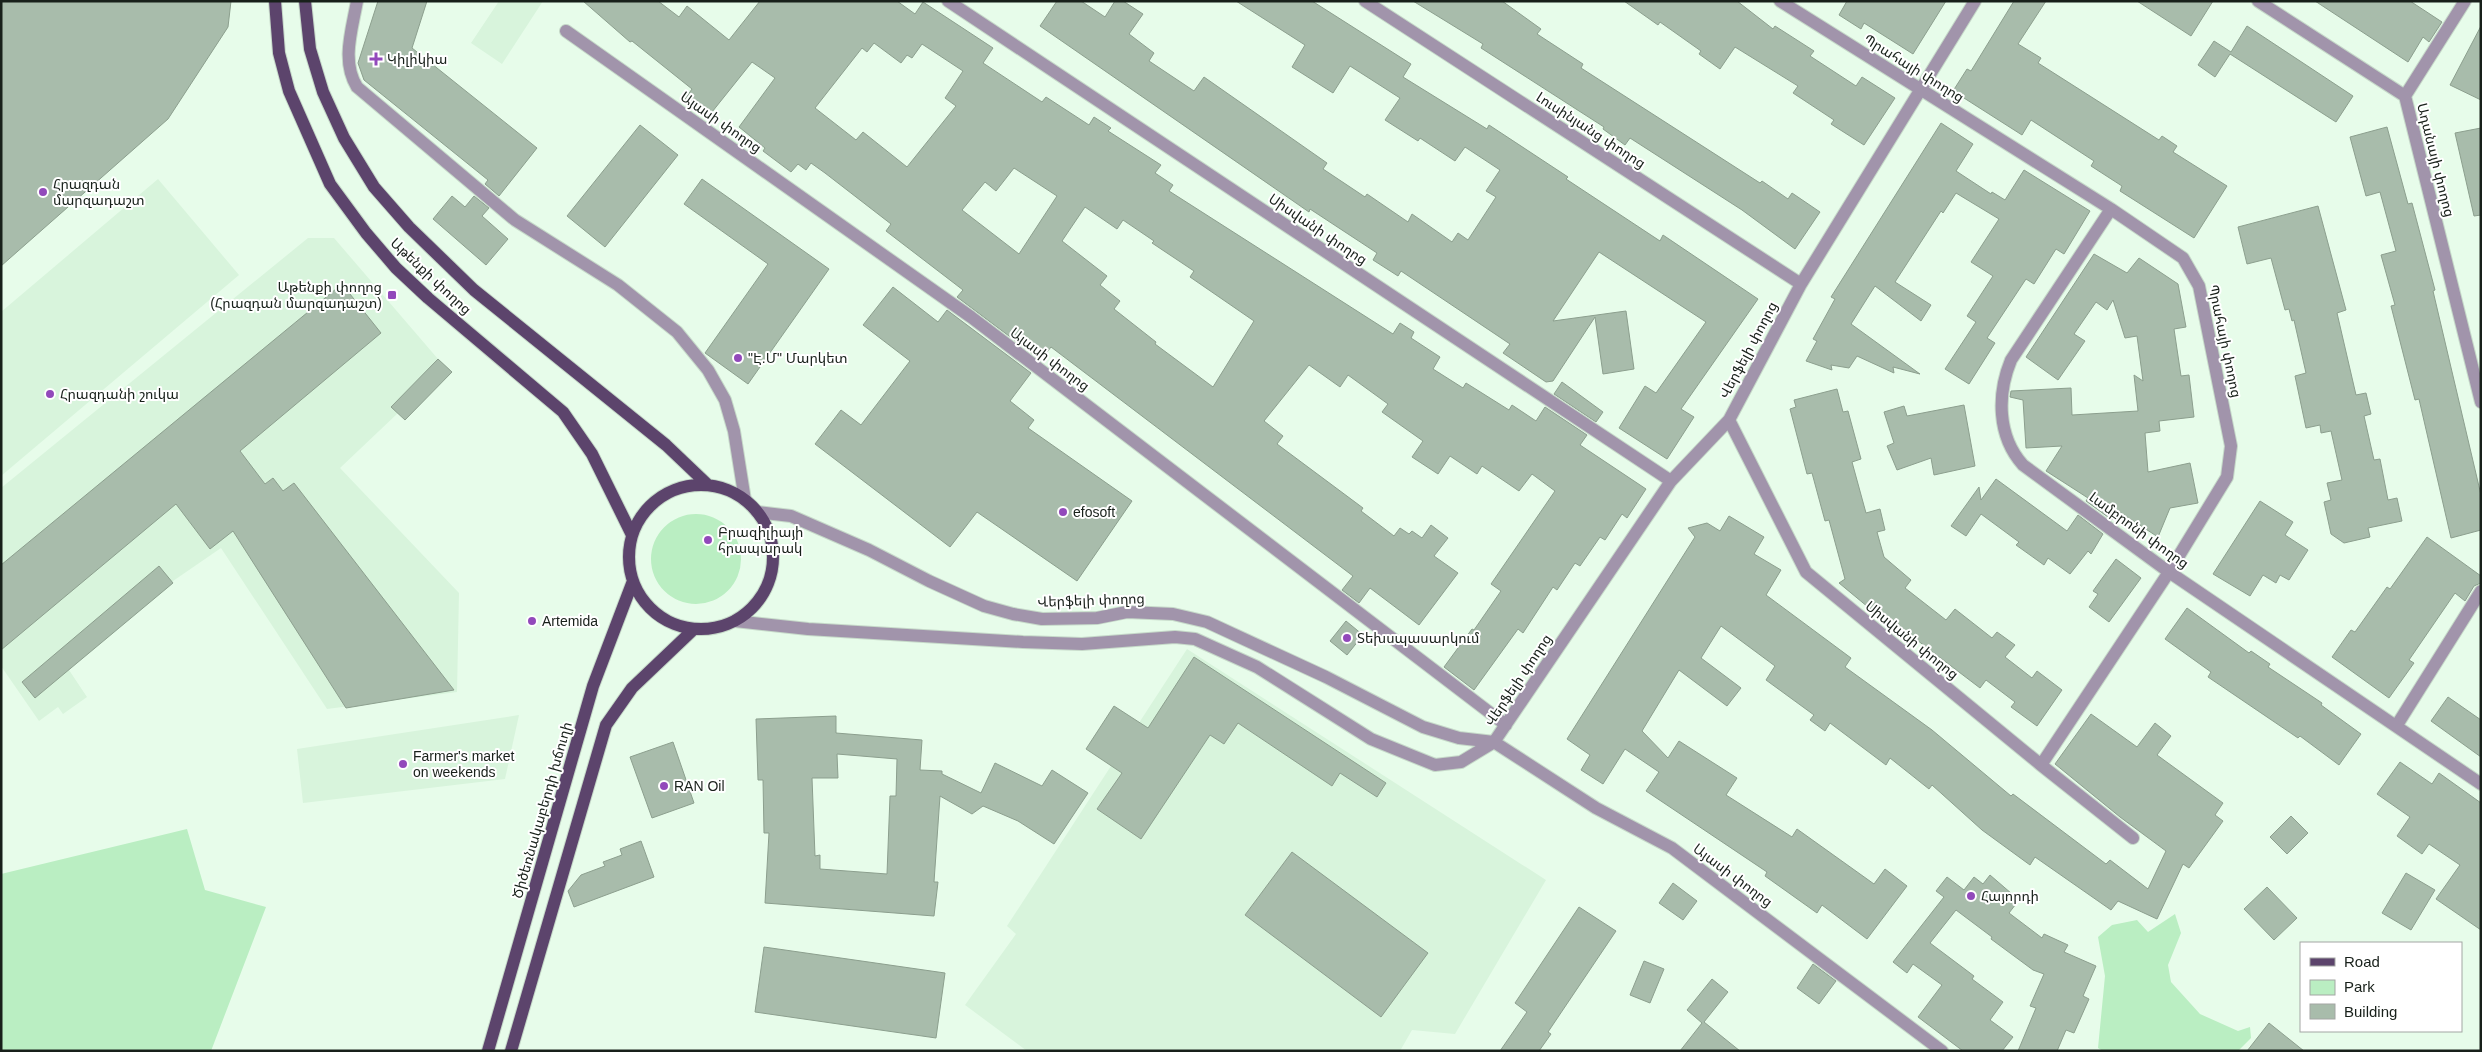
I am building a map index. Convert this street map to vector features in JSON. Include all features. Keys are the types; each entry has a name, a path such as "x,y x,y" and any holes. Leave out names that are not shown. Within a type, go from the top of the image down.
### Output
{"main road":[{"name":"Աթենքի փողոց","path":"275,1 279,53 289,91 330,184 366,233 396,268 428,298 563,412 592,454 632,535"},
{"name":"Աթենքի փողոց","path":"305,1 310,49 323,92 344,138 374,187 410,227 474,290 666,445 708,485"},
{"path":"688,485 708,485 728,490 746,500 757,512 768,530 773,551 772,572 765,592 752,608 735,621 715,628 694,629 674,624 657,614 642,599 633,581 628,558 632,535 640,517 653,502 670,491 688,485"},
{"name":"Ծիծեռնակաբերդի խճուղի","path":"488,1051 593,686 633,581"},
{"path":"511,1051 606,725 632,688 694,629"}],"street":[{"path":"357,1 348,66 351,77 357,87 515,220 618,286 677,332 708,370 726,400 734,431 746,500"},
{"name":"Սիսվանի փողոց","path":"948,1 1671,481"},
{"name":"Լուսինյանց փողոց","path":"1365,1 1800,284"},
{"name":"Պրահայի փողոց","path":"1780,1 2111,209 2183,258 2199,286 2231,446 2227,477 2170,572 2041,765"},
{"name":"Վերֆելի փողոց","path":"757,512 792,516 869,550 976,602 1013,614 1042,619 1087,618 1127,612 1173,614 1206,622 1326,677 1423,727 1459,738 1494,742 1671,481 1729,420 1800,284 1976,1"},
{"name":"Ադանայի փողոց","path":"2258,1 2405,96 2481,402"},
{"path":"2405,96 2465,1"},
{"name":"Այասի փողոց","path":"566,31 971,317 1506,724"},
{"name":"Լամբրոնի փողոց","path":"2111,209 2012,360 2004,379 2002,393 2004,430 2008,446 2023,465 2170,572 2481,784"},
{"name":"Սիսվանի փողոց","path":"1729,420 1806,572 2133,838"},
{"path":"2397,725 2481,591"},
{"path":"735,621 808,629 1023,642 1082,644 1176,637 1195,639 1257,667 1371,740 1435,765 1461,762 1494,742"},
{"name":"Այասի փողոց","path":"1494,742 1596,808 1672,848 1942,1051"}],"shaded area":[{"path":"499,1 543,1 502,64 471,43"},
{"name":"Հրազդանի շուկա","path":"158,179 239,275 1,476 1,312"},
{"path":"308,238 334,238 438,359 392,407 398,413 340,468 459,593 457,692 327,709 221,548 61,658 87,697 63,714 58,707 39,721 1,666 1,488"},
{"path":"1187,649 1546,880 1455,1034 1412,1030 1400,1051 1027,1051 965,1005 1016,934 1007,926"},
{"name":"Farmer's market on weekends","path":"519,715 505,779 303,803 297,749"}],"green space":[{"path":"696,514 713,517 728,527 738,542 741,559 738,576 728,591 713,601 696,604 679,601 664,591 654,576 651,559 654,542 664,527 679,517"},
{"path":"187,829 205,890 266,907 211,1051 1,1051 1,874"},
{"path":"2175,914 2181,933 2168,965 2171,982 2200,1014 2238,1031 2250,1027 2251,1038 2238,1051 2103,1051 2098,1048 2105,976 2098,937 2112,925 2137,920 2148,932"}],"building":[{"name":"Հրազդան մարզադաշտ","path":"1,1 231,1 228,27 168,119 1,266"},
{"path":"378,1 427,1 412,48 537,148 499,196 485,184 488,180 364,80 358,63"},
{"path":"583,1 658,1 679,17 687,6 729,40 760,1 897,1 915,14 923,2 993,48 983,63 1042,102 1046,97 1089,125 1094,117 1111,128 1108,131 1161,165 1155,173 1173,185 1169,191 1393,334 1400,323 1414,332 1411,338 1440,357 1433,369 1463,388 1466,383 1509,410 1512,405 1536,421 1545,407 1587,435 1580,445 1646,489 1627,518 1622,514 1605,540 1600,537 1580,566 1575,563 1557,590 1553,587 1523,633 1518,629 1474,690 1444,667 1472,629 1474,630 1501,591 1491,584 1555,491 1532,474 1519,491 1482,466 1477,474 1450,456 1438,474 1412,457 1423,441 1382,412 1388,404 1348,375 1340,387 1309,365 1264,421 1283,436 1277,444 1363,508 1361,511 1394,536 1400,528 1409,534 1412,531 1422,538 1431,525 1448,538 1434,556 1458,573 1419,625 1370,588 1359,603 1342,590 1353,576 1051,347 1041,360 957,297 963,290 886,231 891,224 825,173 811,163 806,170 798,164 791,172 763,151 765,148 739,127 775,78 752,62 708,117 685,99 692,89 632,41 630,42","holes":["874,43 901,63 907,55 912,58 922,44 963,71 945,98 956,106 907,167 863,132 856,140 815,108 862,48 867,52","1014,168 1057,196 1019,254 962,210 985,182 996,191","1085,207 1117,229 1123,220 1154,241 1152,243 1194,271 1190,277 1254,321 1213,387 1155,344 1156,342 1114,309 1120,301 1100,285 1107,276 1062,241"]},
{"path":"1057,1 1081,1 1105,17 1115,1 1123,1 1143,14 1129,34 1154,53 1149,61 1194,91 1204,77 1327,163 1323,169 1365,197 1367,194 1408,222 1412,214 1452,242 1458,233 1468,240 1496,197 1486,191 1500,170 1465,147 1455,161 1420,138 1418,141 1385,120 1400,98 1350,66 1333,93 1292,67 1305,45 1236,1 1312,1 1411,64 1403,77 1487,129 1489,125 1660,241 1663,235 1758,299 1681,409 1694,417 1667,459 1619,428 1645,386 1656,393 1706,322 1599,252 1553,321 1626,311 1634,369 1603,374 1595,317 1553,381 1546,382 1503,353 1510,344 1401,271 1398,276 1373,260 1377,253 1310,209 1309,212 1040,26"},
{"path":"1413,1 1502,1 1541,29 1537,34 1583,64 1581,68 1760,183 1762,181 1788,199 1792,193 1820,212 1795,249 1742,210 1630,138 1625,145 1603,129 1604,127 1481,48 1483,44"},
{"path":"1624,1 1737,1 1773,29 1775,26 1814,51 1810,56 1856,86 1862,77 1895,98 1864,145 1831,124 1834,120 1793,93 1798,86 1735,47 1720,69 1699,54 1701,51 1660,22 1658,25"},
{"path":"1847,1 1946,1 1913,54 1864,23 1861,29 1839,15"},
{"path":"2014,1 2046,1 2018,44 2041,58 2038,63 2159,140 2162,136 2177,146 2173,152 2227,186 2194,238 2120,191 2122,186 2091,166 2094,161 2031,120 2022,135 1953,91 1967,69 1971,71"},
{"path":"2137,1 2213,1 2191,36"},
{"path":"2315,1 2410,1 2442,22 2429,42 2423,37 2408,62"},
{"path":"2247,26 2353,96 2336,122 2230,54 2215,77 2198,65 2214,41 2231,52"},
{"path":"2481,26 2481,100 2450,85"},
{"path":"1941,123 1973,144 1956,171 1991,194 1992,192 2005,200 2024,170 2090,211 2064,254 2056,249 2034,284 2026,279 1987,338 1995,343 1969,384 1945,369 1976,322 1967,316 1993,276 1971,262 1999,219 1956,193 1943,213 1941,211 1895,282 1931,305 1921,321 1875,286 1851,324 1920,374 1893,367 1894,373 1857,356 1849,368 1831,365 1832,370 1806,361 1817,341 1813,339 1835,299 1831,297"},
{"path":"640,125 678,155 605,247 567,216"},
{"path":"2387,127 2408,204 2412,203 2435,290 2433,291 2481,495 2481,530 2451,538 2419,399 2415,400 2391,306 2395,305 2381,255 2396,251 2380,192 2366,196 2350,137"},
{"path":"2481,128 2481,215 2474,216 2455,133"},
{"path":"702,179 829,269 748,384 705,353 768,264 684,204"},
{"path":"452,196 465,207 474,196 489,208 482,216 508,239 486,265 433,219"},
{"path":"2318,206 2346,310 2337,313 2356,395 2366,393 2371,414 2364,416 2374,460 2380,459 2388,500 2397,498 2402,521 2368,528 2370,537 2344,543 2331,534 2324,502 2331,500 2327,483 2342,480 2331,431 2321,433 2320,425 2306,428 2295,376 2306,373 2294,320 2292,321 2289,309 2285,310 2271,258 2247,264 2238,227"},
{"path":"2094,254 2127,273 2139,258 2178,284 2186,327 2174,329 2181,376 2189,375 2194,417 2159,421 2160,431 2145,433 2148,472 2190,463 2198,503 2170,508 2158,537 2118,511 2112,520 2086,501 2088,498 2046,471 2062,446 2026,448 2023,400 2010,397 2011,391 2071,388 2072,415 2138,411 2134,375 2143,381 2137,336 2125,338 2113,300 2107,310 2096,302 2074,334 2085,341 2058,380 2026,357"},
{"path":"342,284 381,333 240,451 265,484 273,478 283,491 294,483 454,690 346,708 233,531 210,549 176,504 1,650 1,565"},
{"path":"893,287 938,322 947,310 1031,373 1010,401 1034,420 1028,428 1132,501 1077,581 977,512 950,547 815,444 841,410 861,425 910,361 863,325"},
{"path":"438,359 452,372 405,420 391,407"},
{"path":"1562,382 1603,412 1596,422 1554,394"},
{"path":"1837,389 1843,412 1848,411 1861,459 1852,462 1866,513 1880,509 1885,530 1877,532 1884,557 1911,580 1905,588 1946,620 1955,609 1992,638 1997,632 2015,645 2005,657 2032,678 2037,671 2062,690 2037,726 2011,707 2015,702 1986,680 1980,688 1913,637 1909,641 1839,583 1845,579 1829,520 1825,521 1812,473 1807,474 1790,409 1796,407 1794,400"},
{"path":"1964,405 1975,466 1934,475 1931,458 1897,470 1887,446 1894,443 1884,412 1904,406 1907,416"},
{"path":"1996,479 2067,531 2078,515 2103,534 2091,554 2088,551 2070,574 2048,558 2044,565 2016,545 2019,542 1981,514 1966,536 1951,526 1979,487 1981,500"},
{"path":"2260,501 2293,522 2285,535 2308,550 2289,580 2280,575 2276,583 2263,575 2250,596 2213,574"},
{"path":"1729,516 1764,537 1754,554 1781,570 1766,595 1851,658 1845,667 1932,730 2011,796 2013,794 2106,864 2110,860 2148,889 2166,851 2120,817 2055,764 2091,714 2137,747 2155,723 2171,736 2157,755 2223,803 2215,815 2223,821 2189,868 2183,864 2157,919 2118,901 2111,910 2035,857 2030,865 1982,830 1932,785 1929,789 1890,758 1886,765 1830,723 1825,731 1810,720 1814,715 1766,680 1775,666 1721,626 1701,658 1741,688 1727,706 1679,670 1642,731 1668,758 1679,741 1737,778 1726,795 1792,837 1797,829 1874,884 1885,869 1907,886 1867,939 1822,905 1817,913 1765,876 1767,872 1646,791 1659,772 1625,749 1603,784 1581,770 1590,755 1567,739 1695,537 1688,528 1707,523 1720,531"},
{"path":"2427,537 2481,576 2481,583 2474,586 2465,601 2455,593 2409,660 2414,663 2389,698 2332,657 2351,630 2355,632 2387,587 2390,589"},
{"path":"2116,559 2141,578 2109,622 2089,607 2098,594 2093,591"},
{"path":"159,566 173,583 35,698 22,682"},
{"path":"2187,608 2249,653 2251,651 2270,664 2268,667 2322,703 2321,705 2361,734 2339,765 2300,736 2298,738 2208,677 2211,672 2165,639"},
{"path":"1346,621 1363,635 1347,655 1330,641"},
{"path":"1194,657 1386,783 1377,797 1340,773 1332,786 1238,723 1224,744 1210,735 1141,839 1097,809 1122,773 1086,749 1114,706 1148,728"},
{"path":"2448,697 2481,720 2481,757 2431,721"},
{"path":"836,716 836,733 922,740 920,770 942,771 942,774 981,793 995,763 1042,786 1052,770 1088,793 1054,844 1018,821 983,806 972,814 940,796 934,882 938,882 934,916 765,903 769,833 764,833 763,780 758,780 756,719","holes":["837,754 897,759 896,796 890,796 887,874 820,869 820,855 815,856 812,778 838,778"]},
{"name":"RAN Oil","path":"673,742 694,803 652,818 630,757"},
{"path":"2400,762 2432,784 2439,773 2481,803 2481,930 2436,899 2460,865 2429,844 2422,854 2397,836 2410,817 2377,794"},
{"path":"2291,816 2308,833 2287,854 2270,837"},
{"path":"641,841 654,877 574,907 568,891 581,875 605,866 603,862 622,855 620,849"},
{"path":"1292,852 1428,953 1381,1017 1245,915"},
{"path":"2406,873 2435,890 2411,930 2382,913"},
{"path":"1990,875 2019,900 2009,913 2042,938 2044,934 2068,945 2064,952 2096,966 2083,996 2089,999 2074,1033 2066,1030 2057,1051 2018,1051 2036,1008 2030,1006 2044,974 2033,970 1956,910 1930,943 1974,976 1972,979 2003,1002 1990,1020 2013,1037 2002,1051 1963,1051 1918,1017 1942,985 1913,964 1907,973 1893,962 1944,897 1936,891 1947,877 1964,890 1974,877 1983,884"},
{"path":"1673,883 1697,901 1683,920 1659,903"},
{"path":"2267,887 2297,918 2274,940 2244,909"},
{"path":"1579,907 1616,931 1548,1032 1551,1034 1539,1051 1500,1051 1527,1012 1515,1003"},
{"path":"764,947 945,973 936,1038 755,1012"},
{"path":"1644,961 1664,969 1650,1003 1630,995"},
{"path":"1813,964 1836,981 1819,1004 1797,988"},
{"path":"1712,979 1728,992 1704,1022 1740,1051 1680,1051 1702,1023 1687,1010"},
{"path":"2269,1023 2304,1051 2247,1051"}],"place":[{"name":"Կիլիկիա","path":"376,59"},
{"name":"Հրազդան մարզադաշտ","path":"43,192"},
{"name":"Աթենքի փողոց (Հրազդան մարզադաշտ)","path":"392,295"},
{"name":"\"Է.Մ\" Մարկետ","path":"738,358"},
{"name":"Հրազդանի շուկա","path":"50,394"},
{"name":"efosoft","path":"1063,512"},
{"name":"Բրազիլիայի հրապարակ","path":"708,540"},
{"name":"Artemida","path":"532,621"},
{"name":"Տեխսպասարկում","path":"1347,638"},
{"name":"Farmer's market on weekends","path":"403,764"},
{"name":"RAN Oil","path":"664,786"},
{"name":"Հայորդի","path":"1971,896"}]}
